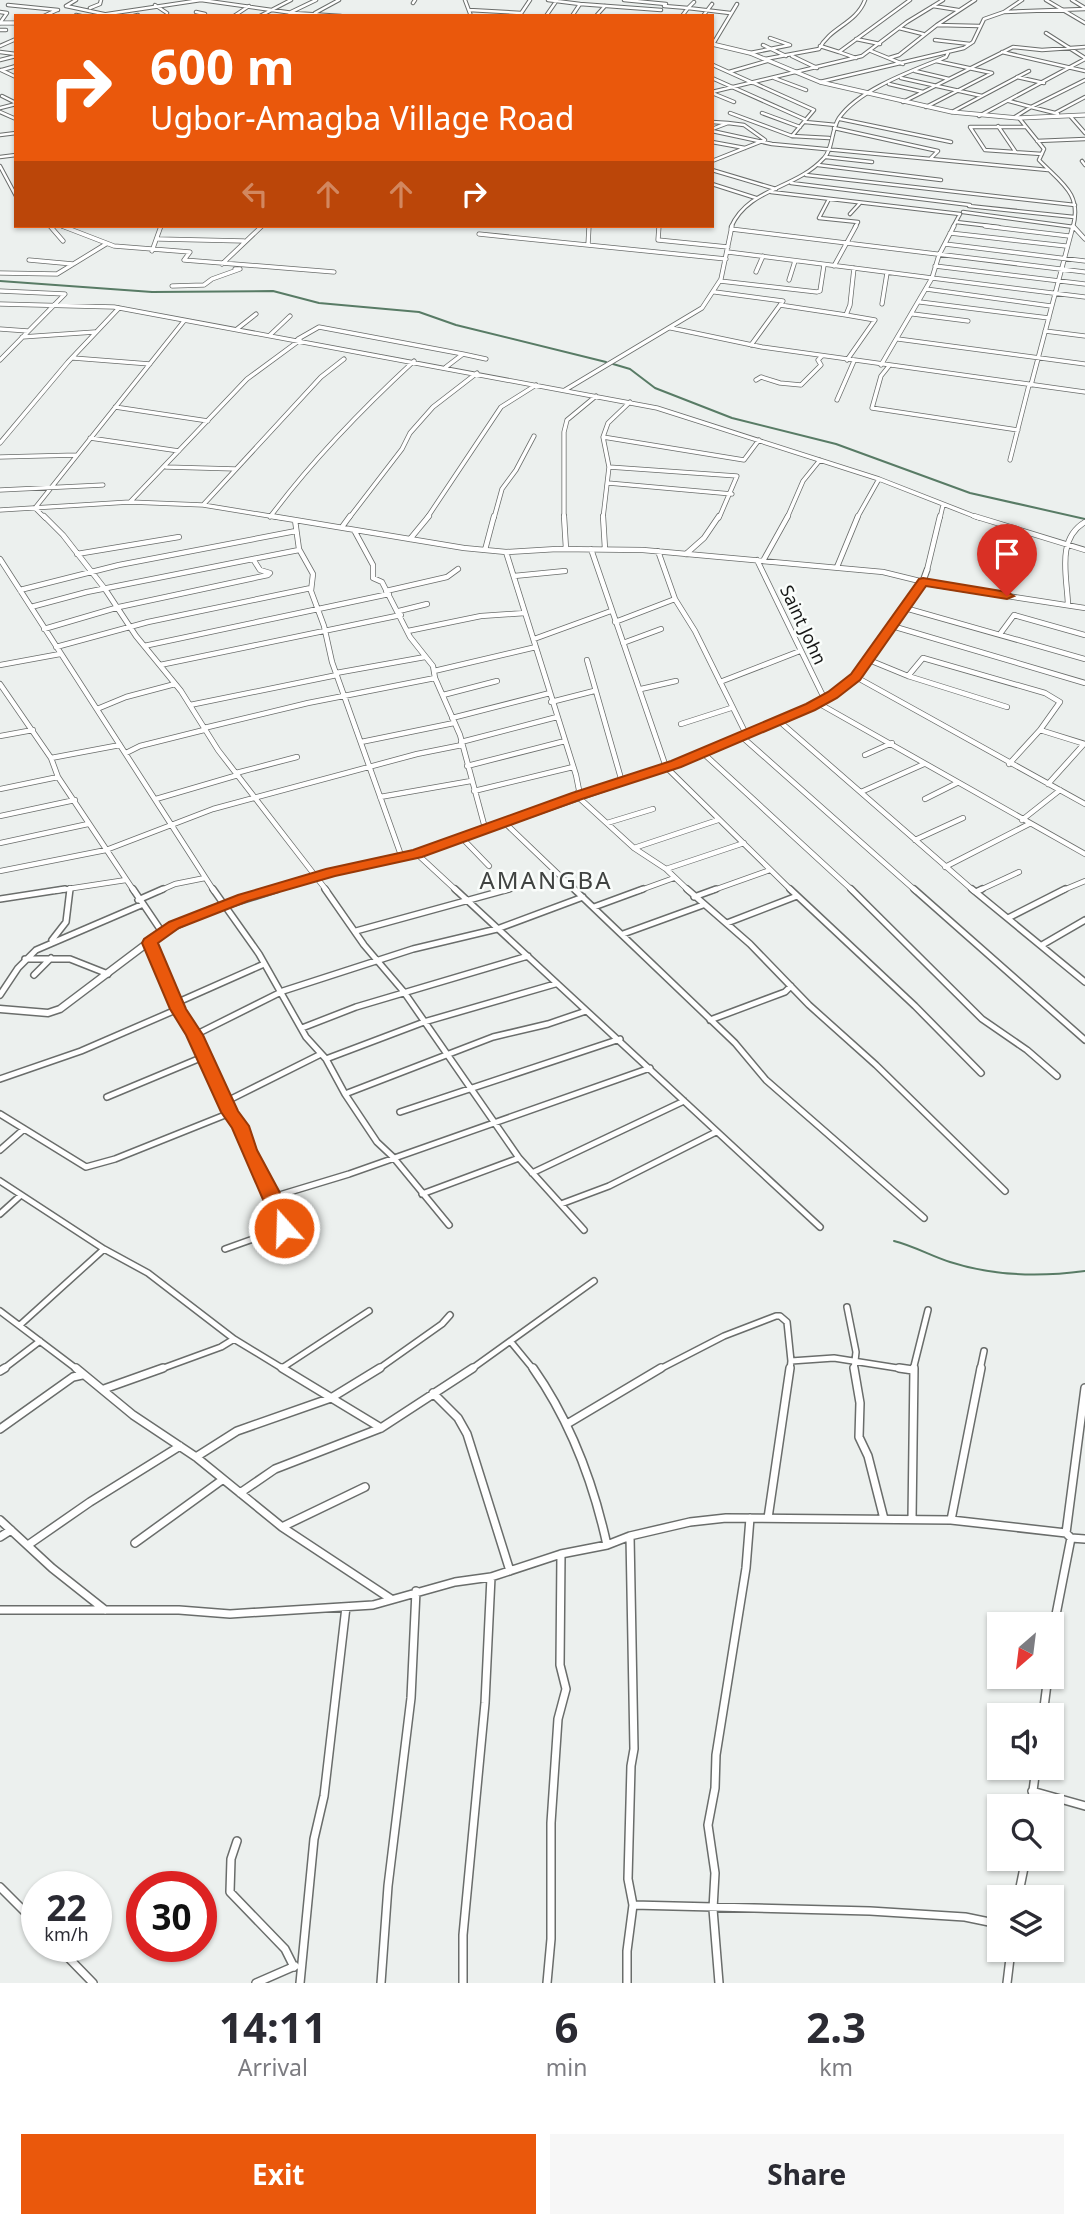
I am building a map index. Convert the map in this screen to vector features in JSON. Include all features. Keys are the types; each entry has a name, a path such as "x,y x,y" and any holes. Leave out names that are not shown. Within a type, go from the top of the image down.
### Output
{"street":[{"path":"49,14 76,0"},
{"path":"87,9 100,4 101,0"},
{"path":"101,14 201,0 275,9 291,14 312,14 339,0"},
{"path":"264,14 291,0"},
{"path":"291,14 316,0"},
{"path":"466,0 470,14"},
{"path":"468,10 520,14 530,0"},
{"path":"548,0 661,10"},
{"path":"658,14 669,0"},
{"path":"729,72 766,60 815,51 832,33 859,16 865,0"},
{"path":"839,52 910,0"},
{"path":"714,92 856,58 871,51 943,0"},
{"path":"889,58 904,51 923,34 975,0"},
{"path":"820,82 948,53 971,44 984,19 1004,12 1022,0"},
{"path":"1046,0 1085,23"},
{"path":"1072,0 1085,8"},
{"path":"624,1 730,13"},
{"path":"684,14 694,2"},
{"path":"36,6 42,3"},
{"path":"573,14 580,4"},
{"path":"705,14 712,4"},
{"path":"714,41 737,4"},
{"path":"8,5 58,10"},
{"path":"155,5 167,13"},
{"path":"66,6 105,13"},
{"path":"237,14 250,6"},
{"path":"598,14 605,6"},
{"path":"932,6 958,10"},
{"path":"622,14 625,8"},
{"path":"1004,12 1085,8"},
{"path":"0,12 7,13 0,23"},
{"path":"196,12 205,14"},
{"path":"937,25 979,26"},
{"path":"899,29 923,34"},
{"path":"0,30 6,30"},
{"path":"979,116 1085,59 1046,33"},
{"path":"750,53 790,45 770,38"},
{"path":"0,46 14,39"},
{"path":"856,39 880,44"},
{"path":"935,40 971,44"},
{"path":"7,43 14,44"},
{"path":"714,44 750,53 820,82 926,107 979,116 1085,116"},
{"path":"764,45 817,68"},
{"path":"820,46 856,58"},
{"path":"903,102 1014,47 1042,50 1085,47"},
{"path":"871,51 903,64"},
{"path":"1002,52 1085,71"},
{"path":"565,390 702,308 720,281 731,229 738,212 756,198 792,183 827,157 829,138 844,112 868,94 946,57 948,53"},
{"path":"926,107 992,73 936,61"},
{"path":"714,65 812,108 811,114 792,136"},
{"path":"0,70 14,75"},
{"path":"915,71 949,79"},
{"path":"952,112 1029,71"},
{"path":"0,75 8,73"},
{"path":"1017,77 1044,83"},
{"path":"774,78 806,90"},
{"path":"901,78 982,96"},
{"path":"714,79 804,120 938,151 931,158"},
{"path":"1017,118 1031,107 1085,80"},
{"path":"889,84 923,92"},
{"path":"714,93 734,102"},
{"path":"2,96 14,102"},
{"path":"1055,113 1085,97"},
{"path":"1009,101 1064,117"},
{"path":"730,113 792,136 829,138"},
{"path":"762,113 800,127"},
{"path":"1071,117 1085,133"},
{"path":"1010,460 1077,211 1068,190 1039,160 1044,149 1017,118"},
{"path":"840,119 951,142"},
{"path":"714,122 746,126 764,138 762,142"},
{"path":"714,129 728,123"},
{"path":"998,126 1015,152"},
{"path":"1026,127 970,127 985,150 1042,154"},
{"path":"714,130 762,142 1048,170"},
{"path":"1037,141 1085,138"},
{"path":"714,142 746,148"},
{"path":"714,160 762,142"},
{"path":"827,157 872,162"},
{"path":"818,165 941,180"},
{"path":"0,167 2,177 9,182 14,192"},
{"path":"714,171 776,189"},
{"path":"806,174 1075,205"},
{"path":"0,182 14,183"},
{"path":"792,183 1074,216"},
{"path":"714,185 756,198"},
{"path":"771,192 1072,225 1084,238"},
{"path":"829,199 819,218 858,222 834,266"},
{"path":"850,215 860,203"},
{"path":"881,365 920,302 932,278 939,254 956,222 970,205"},
{"path":"1077,211 1085,210"},
{"path":"956,222 1069,236"},
{"path":"52,228 63,241"},
{"path":"67,228 106,244 152,251 190,252"},
{"path":"152,251 159,239 161,228"},
{"path":"221,264 260,228"},
{"path":"588,245 589,228"},
{"path":"659,228 658,240 824,265 1085,297"},
{"path":"731,229 1085,272"},
{"path":"950,233 1066,246"},
{"path":"479,234 726,259"},
{"path":"159,239 244,241"},
{"path":"199,242 182,260 334,272"},
{"path":"0,273 55,274 106,244"},
{"path":"945,244 1085,261"},
{"path":"756,272 763,256"},
{"path":"29,260 73,264"},
{"path":"789,280 795,261"},
{"path":"172,286 204,285 211,278 231,274 240,269 219,267 221,264"},
{"path":"720,281 817,292 820,291 824,265"},
{"path":"935,266 1085,284"},
{"path":"846,314 850,305 854,268"},
{"path":"882,304 887,272"},
{"path":"926,289 1051,306"},
{"path":"0,291 64,293 0,360"},
{"path":"715,292 783,301 751,345"},
{"path":"920,302 1049,318"},
{"path":"0,304 119,308 630,402 759,440 879,480 997,525 1085,550"},
{"path":"780,305 875,320 847,360"},
{"path":"0,443 72,358 119,308"},
{"path":"237,329 256,314"},
{"path":"913,314 968,321"},
{"path":"270,335 290,316"},
{"path":"35,508 184,321"},
{"path":"130,502 247,379 319,327 486,359"},
{"path":"671,328 751,345 847,360 1085,392"},
{"path":"0,329 28,331"},
{"path":"1045,331 1085,336"},
{"path":"22,337 95,332"},
{"path":"898,339 1085,364"},
{"path":"446,367 464,354"},
{"path":"756,380 761,377 780,383 801,385 821,365 818,360 822,356"},
{"path":"72,358 150,364"},
{"path":"203,505 321,377 344,359"},
{"path":"270,517 303,473 355,415 414,361"},
{"path":"837,400 854,361"},
{"path":"889,366 881,376 882,383 872,401 872,408 1018,430"},
{"path":"342,527 402,449 410,433 433,407 477,373"},
{"path":"410,540 501,407 536,385"},
{"path":"566,549 564,432 567,421 596,396"},
{"path":"605,549 603,515 609,467 603,437 608,424 630,402"},
{"path":"115,407 208,421"},
{"path":"0,435 7,434"},
{"path":"485,550 502,489 516,470 534,436"},
{"path":"603,437 744,460"},
{"path":"90,438 179,451"},
{"path":"686,554 704,539 723,514 744,460 759,440"},
{"path":"0,457 77,455"},
{"path":"760,561 785,524 799,487 810,469 820,460"},
{"path":"166,467 236,469"},
{"path":"609,467 737,476"},
{"path":"837,567 842,561 843,550 868,493 879,480"},
{"path":"608,483 732,494"},
{"path":"0,490 103,485"},
{"path":"0,510 130,502 203,505 485,550 658,551 883,572 1085,608"},
{"path":"0,1009 48,1013 71,1002 162,932 211,910 317,877 417,854 485,828 704,754 821,702 856,677 923,581 943,505"},
{"path":"35,508 63,535 119,607 237,774 257,797 378,962 404,992 519,1158 584,1230"},
{"path":"295,520 299,550 304,565 313,574 311,588 337,674 401,858"},
{"path":"1068,605 1065,545 1069,532 1085,522"},
{"path":"354,530 373,565 373,578 382,582 435,675 462,744 485,828"},
{"path":"20,590 90,571 296,531"},
{"path":"77,554 179,537"},
{"path":"591,549 666,767 981,1073"},
{"path":"32,607 105,589 299,550"},
{"path":"658,551 675,598 720,682 744,735 1085,1040"},
{"path":"506,552 573,767 579,790 577,796"},
{"path":"0,559 205,878 283,992 302,1028 324,1056 377,1142 393,1157 449,1224"},
{"path":"44,629 119,607 270,573 260,570 253,559"},
{"name":"Saint John","path":"760,561 821,702"},
{"path":"144,646 210,629 317,609 387,592 447,577 458,569"},
{"path":"514,576 565,570"},
{"path":"56,647 131,626 311,588"},
{"path":"615,622 674,601 675,598"},
{"path":"159,665 325,631 427,604"},
{"path":"905,608 1085,659"},
{"path":"534,639 611,611"},
{"path":"408,631 481,616 525,614"},
{"path":"1000,634 1014,615 1085,635"},
{"path":"892,626 1085,682"},
{"path":"623,643 661,629"},
{"path":"125,753 140,746 204,729 435,675 536,647"},
{"path":"720,682 800,651"},
{"path":"0,665 60,654"},
{"path":"190,705 425,657"},
{"path":"908,676 923,658 1045,693 1060,702 1040,730 1009,764"},
{"path":"587,660 622,782"},
{"path":"869,660 908,676 1007,707"},
{"path":"856,677 1085,804"},
{"path":"443,695 497,681"},
{"path":"640,689 676,681"},
{"path":"97,709 126,697 175,684"},
{"path":"1,688 33,730 88,824 139,903 162,932"},
{"path":"551,702 594,691"},
{"path":"361,742 453,721 550,693"},
{"path":"821,702 924,764 1085,854"},
{"path":"681,724 731,708"},
{"path":"0,871 106,850 172,823 257,797 557,718"},
{"path":"779,721 945,867 1085,982"},
{"path":"0,736 33,730"},
{"path":"1040,730 1085,744 1048,784"},
{"path":"467,766 565,741"},
{"path":"865,755 892,743"},
{"path":"51,758 120,745"},
{"path":"704,754 776,823 838,876 982,1019 1027,1050 1057,1076"},
{"path":"156,799 297,757"},
{"path":"861,792 924,764"},
{"path":"474,791 573,767"},
{"path":"0,789 58,776"},
{"path":"380,797 471,781"},
{"path":"925,799 957,783"},
{"path":"1022,820 1060,790"},
{"path":"577,796 634,848 666,869 703,905 727,923 1005,1191"},
{"path":"0,816 75,800"},
{"path":"607,823 653,809"},
{"path":"915,840 963,818"},
{"path":"634,848 718,820"},
{"path":"504,822 735,1043 766,1080 924,1218"},
{"path":"0,843 88,824"},
{"path":"945,867 1029,824"},
{"path":"461,837 489,866"},
{"path":"666,869 744,843"},
{"path":"417,854 496,925 497,929 555,984 620,1039 820,1227"},
{"path":"694,897 770,870"},
{"path":"976,892 1020,872"},
{"path":"0,995 25,959 47,945 175,884 205,878"},
{"path":"594,907 674,878"},
{"path":"0,899 126,880"},
{"path":"1008,918 1046,897 1085,881"},
{"path":"47,945 64,927 70,888"},
{"path":"356,931 513,888"},
{"path":"195,1035 283,992 413,949 497,929 583,897"},
{"path":"727,923 797,897"},
{"path":"622,933 703,905"},
{"path":"1042,946 1085,920"},
{"path":"150,943 177,1006 195,1035 225,1102 240,1126 248,1150 284,1223 281,1231 225,1249"},
{"path":"47,945 49,958"},
{"path":"302,1028 404,992 528,956"},
{"path":"34,975 49,958"},
{"path":"25,959 76,960 108,974"},
{"path":"0,1079 81,1051 264,964"},
{"path":"225,1102 324,1056 424,1022 555,984"},
{"path":"710,1020 785,992 791,986"},
{"path":"345,1094 400,1070 446,1056 493,1037 548,1024 586,1011"},
{"path":"400,1112 620,1039"},
{"path":"107,1097 203,1057"},
{"path":"273,1197 349,1174 650,1068"},
{"path":"533,1173 684,1101"},
{"path":"0,1114 86,1167 115,1159 230,1112"},
{"path":"0,1150 24,1129"},
{"path":"561,1204 609,1186 716,1132"},
{"path":"422,1194 519,1158"},
{"path":"0,1181 104,1249 148,1273 234,1339 381,1428"},
{"path":"0,1214 21,1195"},
{"path":"20,1325 104,1249"},
{"path":"240,1493 275,1469 381,1428 511,1342 594,1282"},
{"path":"847,1307 856,1352 860,1403 859,1437 868,1456 884,1519"},
{"path":"912,1519 913,1370 928,1310"},
{"path":"282,1368 369,1311"},
{"path":"2,1315 20,1325 82,1375 104,1389 133,1415 196,1457 282,1527 391,1599"},
{"path":"196,1457 237,1431 331,1398 388,1363 450,1315"},
{"path":"567,1424 653,1369 767,1317 780,1316 787,1322 791,1361 768,1518"},
{"path":"104,1389 221,1347 234,1339"},
{"path":"0,1371 40,1341"},
{"path":"511,1342 549,1388 567,1424 592,1485 607,1545"},
{"path":"951,1520 984,1351"},
{"path":"791,1361 834,1358 913,1370"},
{"path":"0,1429 73,1377 82,1375"},
{"path":"1057,1612 1066,1567 1085,1388"},
{"path":"433,1393 458,1418 467,1434 478,1461 510,1571"},
{"path":"28,1545 90,1502 180,1446"},
{"path":"135,1544 222,1480"},
{"path":"282,1527 365,1487"},
{"path":"719,1983 713,1909 715,1884 708,1825 715,1788 716,1755 745,1580 750,1518"},
{"path":"0,1610 179,1610 230,1614 373,1605 416,1591 491,1577 561,1554 607,1545 630,1536 690,1522 750,1518 951,1520 1085,1539"},
{"path":"0,1520 52,1568 104,1610"},
{"path":"0,1537 10,1530"},
{"path":"627,1983 627,1951 633,1905 628,1878 631,1766 634,1749 630,1536"},
{"path":"547,1983 551,1939 551,1823 558,1719 566,1689 560,1665 561,1554"},
{"path":"463,1983 463,1935 485,1703 491,1577"},
{"path":"381,1983 388,1886 411,1698 416,1591"},
{"path":"300,1983 298,1965 314,1839 324,1796 324,1774 346,1607"},
{"path":"1032,1794 1033,1780"},
{"path":"1032,1791 1085,1807"},
{"path":"237,1841 230,1859 230,1892 298,1965"},
{"path":"0,1887 21,1908"},
{"path":"633,1905 870,1911 965,1917 987,1922"},
{"path":"73,1962 93,1983"},
{"path":"1007,1983 1010,1962"},
{"path":"256,1983 298,1965"}],"waterway":[{"path":"0,281 152,292 273,291 319,303 419,312 456,325 606,362"},
{"path":"613,364 630,369 655,388 732,418 836,444 970,493 1085,519"},
{"path":"894,1241 966,1267 1000,1273 1051,1274 1085,1271"}],"district":[{"name":"AMANGBA","path":"546,881"}],"route":[{"path":"284,1228 271,1191 248,1150 240,1126 230,1112 195,1035 178,1009 150,943 156,936 174,925 243,898 332,872 417,854 577,796 676,764 810,707 825,700 856,677 923,581 1007,596"}]}
